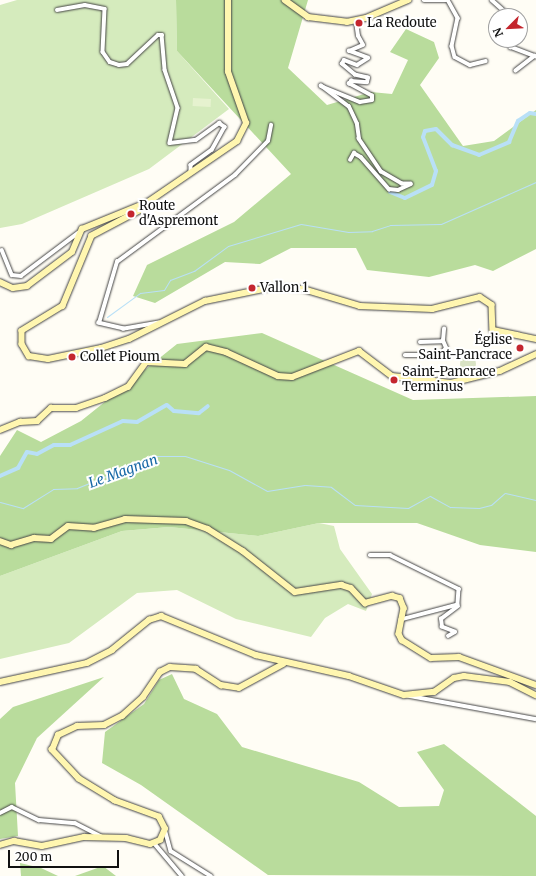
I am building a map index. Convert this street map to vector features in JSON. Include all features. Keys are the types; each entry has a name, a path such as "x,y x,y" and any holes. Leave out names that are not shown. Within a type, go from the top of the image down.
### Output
{"street":[{"path":"2,250 12,275 20,276 84,227 148,202 232,146 245,128 245,113 228,72 228,0"},
{"path":"285,0 308,17 356,21 408,0"},
{"path":"424,0 447,0 458,18 452,46 455,57 470,65 486,61"},
{"path":"492,0 501,8"},
{"path":"57,10 85,5 105,9 103,52 110,62 119,66 127,64 158,35 162,36 165,70 178,108 170,143 196,140 219,123 224,127 212,150 189,168 192,174"},
{"path":"350,160 351,155 362,157 389,189 398,190 410,184 402,184 381,172 358,139 357,124 349,107 321,86 360,102 372,100 372,96 349,84 352,81 367,82 368,78 355,75 342,64 344,60 356,65 368,58 349,51 363,45 358,36 356,21"},
{"path":"514,48 535,56 516,71"},
{"path":"159,323 124,329 99,324 117,262 236,175 268,140 271,125"},
{"path":"148,202 145,208 92,236 63,306 26,327 21,337 26,353 45,359 122,342 192,305 224,295 284,287 303,288 360,306 432,309 480,297 492,305 493,330 536,339"},
{"path":"0,282 13,288 27,286 69,255 78,233"},
{"path":"405,355 442,354 446,348 443,341 444,329"},
{"path":"420,342 443,341"},
{"path":"0,430 20,422 37,421 51,408 76,408 105,398 128,387 146,362 185,364 206,347 226,352 278,376 292,376 357,351 392,376 451,383 500,371 536,354"},
{"path":"0,541 11,545 34,538 51,539 68,526 90,529 125,519 160,522 175,519 208,529 295,592 342,584 351,588 365,603 392,596 400,598 404,608 401,620 400,637 431,658 459,657 536,685"},
{"path":"370,555 390,555 456,586 458,605"},
{"path":"401,620 458,605"},
{"path":"448,636 455,632 442,627 440,619 458,605"},
{"path":"0,682 98,658 158,616 284,664 349,676 404,695 536,719"},
{"path":"211,876 171,851 159,816 115,801 79,779 52,750 58,735 77,726 104,725 122,716 143,697 160,672 170,667 196,669 221,685 239,688 284,664"},
{"path":"404,695 437,691 454,678 464,676 510,682 536,695"},
{"path":"0,812 12,807 39,820 75,823 103,837"},
{"path":"155,844 164,829"},
{"path":"0,845 14,841 42,846 84,837 103,837 155,844"},
{"path":"155,844 160,852 182,876"}],"green space":[{"path":"17,0 176,0 177,51 229,109 149,169 22,224 0,228 0,5"},
{"path":"176,0 308,0 288,68 327,105 371,92 392,94 408,60 390,52 406,29 434,42 439,58 420,85 463,146 494,141 536,110 536,249 493,271 475,265 429,277 367,270 356,248 291,248 260,264 225,262 155,303 133,296 147,265 234,222 291,174 177,51"},
{"path":"193,98 211,99 211,107 193,106"},
{"path":"262,333 413,400 536,396 536,552 480,545 417,523 319,523 258,536 169,527 122,531 0,576 0,456 17,430 41,442 81,421 177,344"},
{"path":"468,356 474,358 476,364 474,370 468,372 462,370 460,364 462,358"},
{"path":"319,523 334,526 340,549 372,594 366,611 348,604 325,618 311,637 236,619 177,590 137,593 69,643 0,659 0,576 122,531 169,527 258,536"},
{"path":"172,674 184,699 217,714 242,747 359,782 399,807 439,806 444,790 417,752 444,744 536,816 536,876 268,875 141,785 102,763 105,732 144,704 159,680"},
{"path":"104,677 37,738 15,783 18,836 0,839 0,719 13,707"},
{"path":"20,863 41,868 58,876 21,876"},
{"path":"103,866 116,876 75,876"}],"waterway":[{"path":"390,192 405,198 432,185 436,171 423,137 425,131 436,129 452,145 479,155 509,142 518,121 530,113 536,114"},
{"path":"107,317 140,293 164,290 170,280 194,271 228,246 301,224 348,232 372,231 390,225 441,224 536,182"},
{"path":"0,476 18,468 27,452 37,454 54,445 70,445 123,421 137,422 167,405 174,411 199,413 208,406"},
{"name":"Le Magnan","path":"0,502 23,508 53,489 77,488 156,456 185,456 229,470 267,491 305,485 331,487 355,505 408,508 430,496 450,507 479,508 491,505 505,493 536,500"}],"place":[{"name":"La Redoute","path":"359,23"},
{"name":"Route d'Aspremont","path":"131,214"},
{"name":"Vallon 1","path":"252,288"},
{"name":"Église Saint-Pancrace","path":"520,348"},
{"name":"Collet Pioum","path":"72,357"},
{"name":"Saint-Pancrace Terminus","path":"394,380"}]}
